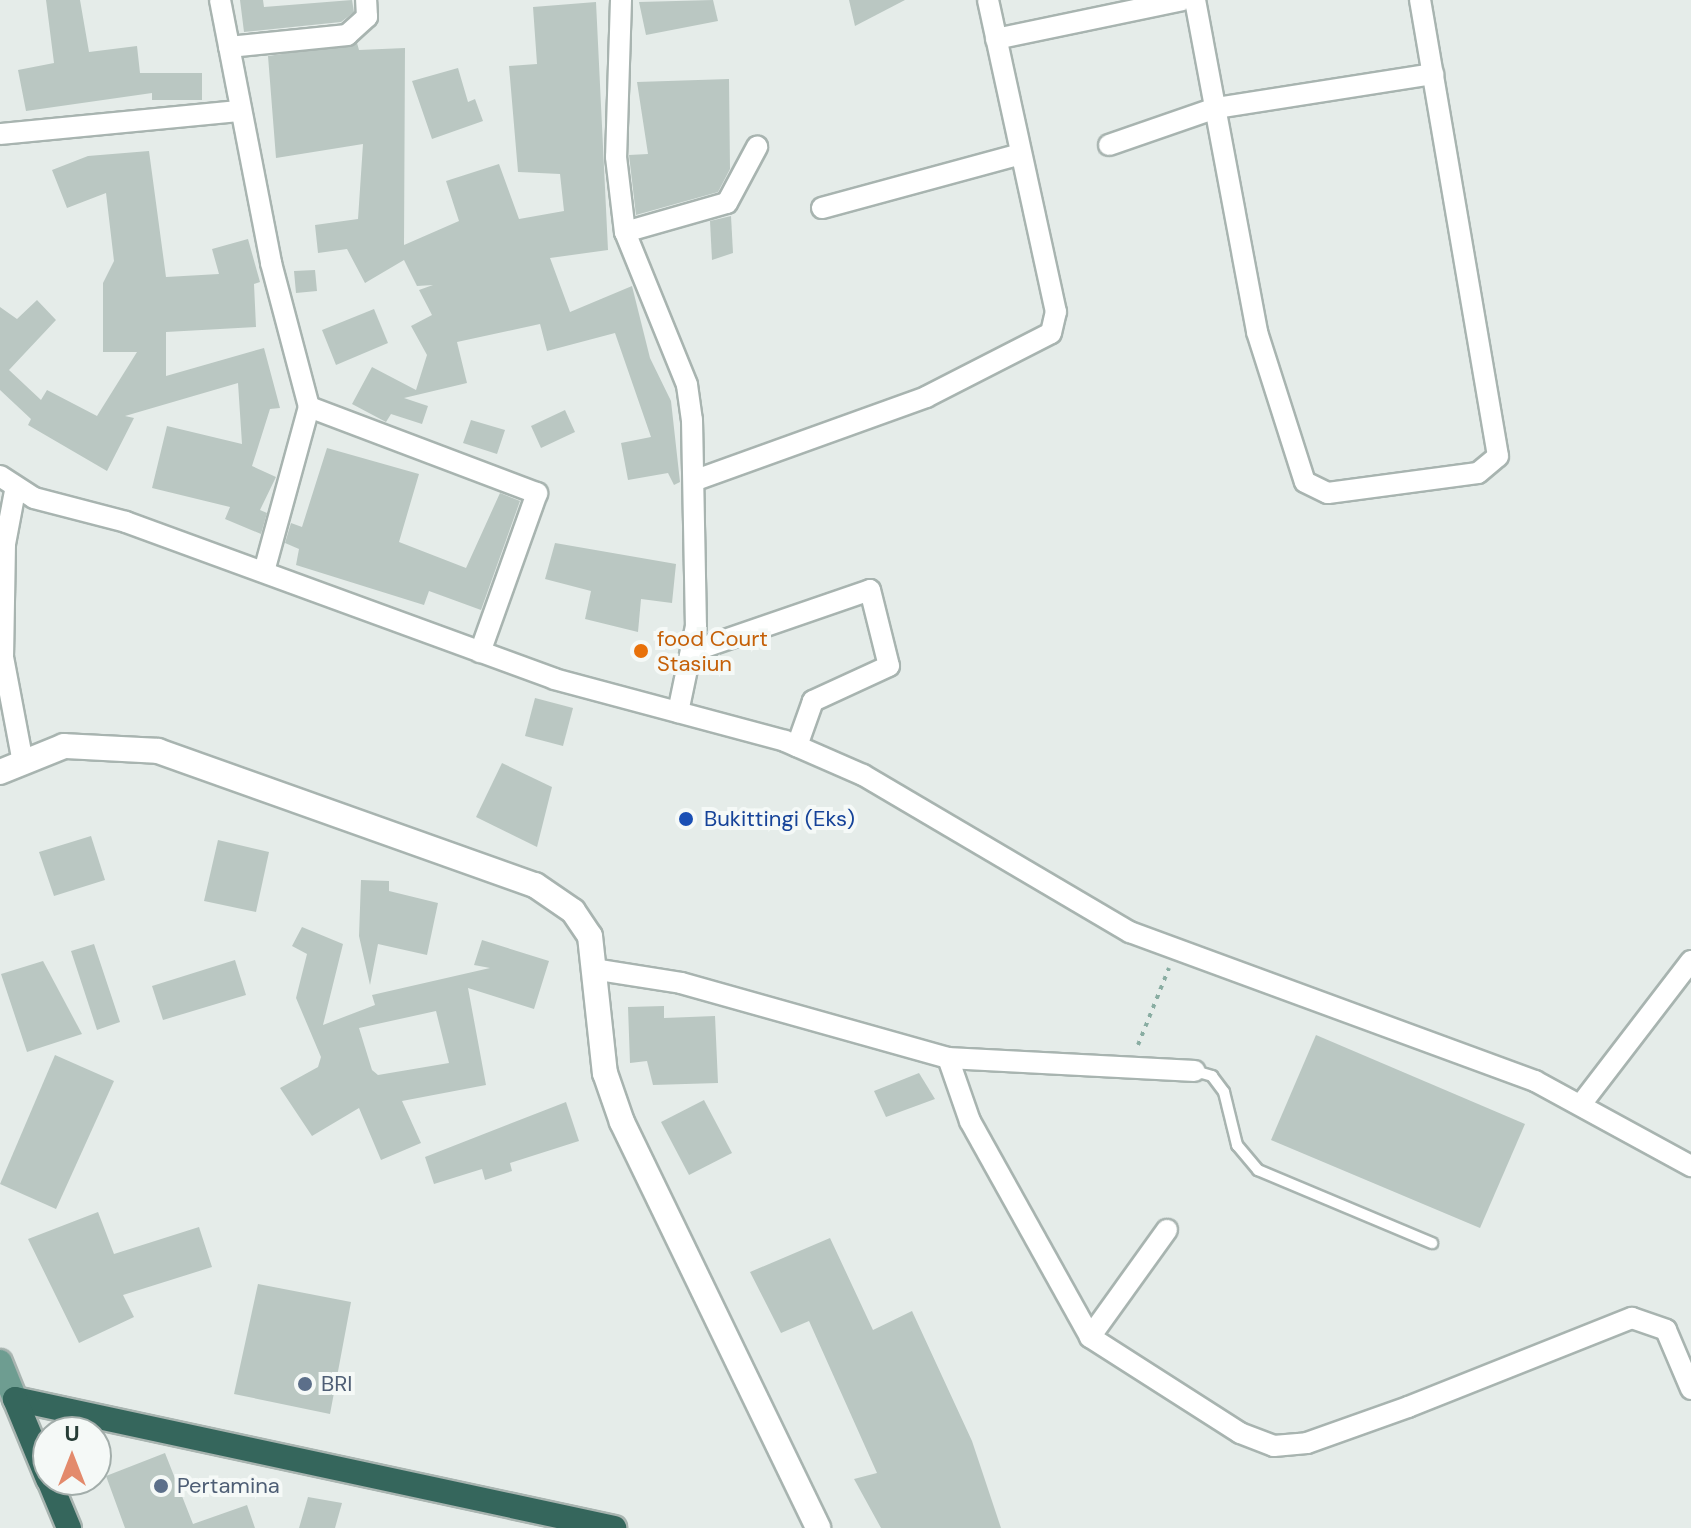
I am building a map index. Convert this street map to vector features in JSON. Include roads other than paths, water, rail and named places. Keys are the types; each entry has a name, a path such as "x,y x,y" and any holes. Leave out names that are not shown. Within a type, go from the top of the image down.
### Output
{"highway":[{"path":"15,1399 32,1440"},
{"path":"15,1399 614,1528"},
{"path":"55,1496 69,1528"}],"main road":[{"path":"0,1362 15,1399"}],"street":[{"path":"220,0 239,111 309,407 264,572"},
{"path":"229,47 347,35 367,17 366,0"},
{"path":"621,0 616,157 625,232 687,385 696,480 693,651 678,712"},
{"path":"696,480 901,407 1051,333 1056,312 988,0"},
{"path":"996,39 1182,0"},
{"path":"1195,0 1257,332 1305,482 1328,493 1478,473 1493,467 1499,441 1420,0"},
{"path":"1109,145 1216,108 1433,74"},
{"path":"0,134 239,111"},
{"path":"625,232 727,203 757,147"},
{"path":"822,208 1021,154"},
{"path":"309,407 537,493 480,652"},
{"path":"0,476 15,491 264,572 480,652 797,746 863,775 1020,872 1176,951 1582,1103 1691,1166"},
{"path":"15,491 5,544 3,657 8,763 64,746 158,751 535,885 573,911 590,936 605,1073 622,1122 818,1528"},
{"path":"693,651 870,590 889,666 813,701 797,746"},
{"path":"1582,1103 1691,961"},
{"path":"593,969 681,983 948,1058 1195,1071"},
{"path":"948,1058 970,1121 1090,1337 1240,1433 1274,1446 1393,1412 1632,1318 1666,1330 1691,1389"},
{"path":"1090,1337 1167,1230"}],"lane":[{"path":"1195,1071 1224,1092 1237,1145 1258,1170 1432,1243"}],"place":[{"name":"food Court Stasiun","path":"641,651"},
{"name":"Bukittingi (Eks)","path":"686,819"},
{"name":"BRI","path":"305,1384"},
{"name":"Pertamina","path":"161,1486"}]}
